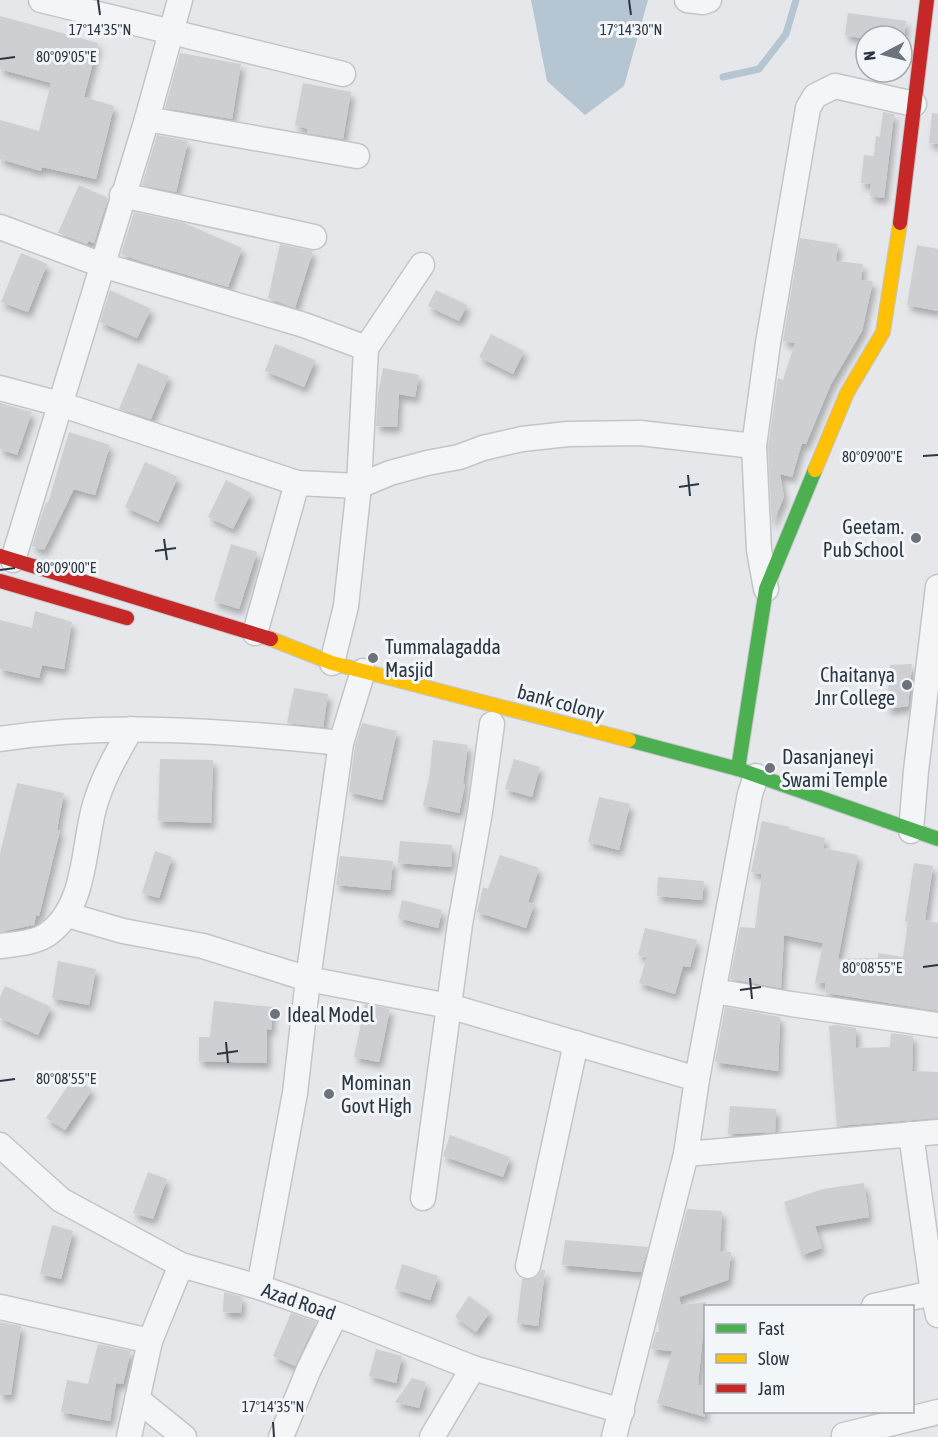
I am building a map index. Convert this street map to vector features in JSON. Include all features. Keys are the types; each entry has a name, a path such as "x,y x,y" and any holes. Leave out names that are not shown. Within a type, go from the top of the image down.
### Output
{"main road":[{"path":"748,785 766,589 847,393 883,332 896,259 927,0"},
{"name":"bank colony","path":"7,558 255,633 332,663 360,682 496,705 748,785 938,839"},
{"path":"0,581 138,621"}],"street":[{"path":"41,0 343,74"},
{"path":"7,558 60,404 147,118 180,0"},
{"path":"687,0 704,2 709,0"},
{"path":"766,589 759,550 754,446 768,343 808,108 814,96 836,86 914,104"},
{"path":"147,118 357,156"},
{"path":"122,195 314,237"},
{"path":"0,227 102,265 304,326 366,348"},
{"path":"332,663 346,606 360,486 366,348 422,265"},
{"path":"0,388 60,404 297,483 360,486 390,473 459,457 483,448 522,439 568,434 640,434 754,446"},
{"path":"255,633 297,483"},
{"path":"911,831 938,587"},
{"path":"259,1287 296,1093 308,979 340,743 360,682"},
{"path":"423,1198 460,924 480,813 492,724"},
{"path":"0,739 41,733 131,729 244,733 340,743"},
{"path":"0,946 26,943 48,934 68,915 78,885 93,809 104,776 131,729"},
{"path":"614,1437 686,1154 748,785"},
{"path":"68,915 123,931 203,946 308,979 449,1006 698,1078"},
{"path":"714,991 791,1005 938,1025"},
{"path":"528,1266 576,1043"},
{"path":"686,1154 938,1132"},
{"path":"905,1305 936,1304 911,1134"},
{"name":"Azad Road","path":"0,1145 61,1200 181,1266 259,1287 336,1314 473,1368 622,1412"},
{"path":"129,1437 150,1341 181,1266"},
{"path":"0,1307 150,1341"},
{"path":"281,1437 309,1369 336,1314"},
{"path":"432,1437 473,1368"},
{"path":"137,1399 184,1437"},
{"path":"844,1435 938,1413"}],"water":[{"path":"531,0 648,0 624,86 585,115 547,81"}],"building":[{"path":"848,13 906,21 906,24 854,24 854,37 845,35"},
{"path":"0,16 98,43 84,97 114,106 96,179 42,167 41,171 0,159 0,120 39,131 51,83 0,69"},
{"path":"180,53 241,64 232,119 165,108"},
{"path":"303,83 351,92 343,139 307,133 308,129 295,125"},
{"path":"883,112 894,114 884,198 870,196 871,184 861,183 864,155 874,156 876,136 880,137"},
{"path":"932,113 938,114 938,144 929,143"},
{"path":"157,135 188,141 176,192 142,185"},
{"path":"79,185 108,198 94,243 88,241 87,244 58,233"},
{"path":"134,212 184,223 242,248 228,287 121,254"},
{"path":"800,238 838,244 836,261 863,264 861,280 873,281 862,331 831,384 806,444 802,443 792,477 780,474 784,497 772,525 768,447 778,378 783,380 795,343 783,341"},
{"path":"280,244 313,251 295,308 268,298"},
{"path":"917,245 938,249 938,311 907,305"},
{"path":"21,253 47,264 28,312 1,302"},
{"path":"110,290 151,309 137,338 100,322"},
{"path":"436,290 467,305 459,321 428,306"},
{"path":"491,334 524,351 513,374 479,357"},
{"path":"275,344 315,360 304,387 265,371"},
{"path":"138,363 169,376 151,419 119,409"},
{"path":"383,368 419,375 415,397 399,394 397,427 376,426 378,394"},
{"path":"0,403 32,412 17,455 0,449"},
{"path":"69,432 110,445 95,495 74,489 44,550 32,546 46,502 48,503"},
{"path":"145,462 178,477 158,522 125,507"},
{"path":"226,480 251,493 233,529 208,517"},
{"path":"231,544 257,552 239,609 214,601"},
{"path":"35,611 72,622 64,669 42,665 39,678 0,669 0,620 32,628"},
{"name":"Chaitanya Jnr College","path":"912,664 908,706 887,709 890,665"},
{"path":"294,688 328,694 323,727 287,723"},
{"path":"362,723 397,731 382,800 349,792 355,746"},
{"path":"433,740 468,745 463,784 465,784 459,813 423,805 430,773"},
{"path":"160,759 213,760 211,823 158,821"},
{"path":"514,759 540,767 532,797 505,789"},
{"path":"17,783 64,793 59,818 57,818 59,819 57,830 60,830 39,916 36,915 34,925 0,932 0,854"},
{"path":"599,797 630,804 619,850 588,842"},
{"path":"762,821 825,838 823,848 858,855 838,959 878,958 878,953 903,957 908,922 905,921 914,863 933,866 925,920 938,923 938,1011 826,993 825,983 815,983 823,943 784,935 781,988 730,979 740,927 755,928 762,874 751,872"},
{"path":"400,841 452,845 451,867 398,863"},
{"path":"155,851 172,857 159,898 142,893"},
{"path":"500,855 539,868 528,902 534,904 526,928 477,912 483,887 488,889"},
{"path":"340,856 393,861 390,890 336,885"},
{"path":"658,877 704,881 702,900 657,896"},
{"path":"402,900 442,910 438,928 398,918"},
{"path":"645,928 697,940 690,967 683,966 675,994 639,983 647,957 638,955"},
{"path":"58,961 96,969 89,1005 52,998"},
{"path":"5,986 51,1007 38,1035 0,1018 0,997"},
{"path":"214,1001 273,1007 271,1030 267,1029 267,1063 199,1061 199,1037 210,1037"},
{"path":"365,1004 390,1009 379,1062 354,1057"},
{"path":"725,1007 780,1017 778,1071 715,1062"},
{"path":"829,1026 856,1028 856,1048 890,1047 891,1033 913,1036 912,1071 938,1072 938,1118 837,1126"},
{"path":"74,1077 92,1090 65,1130 46,1118"},
{"path":"730,1106 776,1109 775,1132 728,1134"},
{"path":"450,1135 510,1157 503,1177 443,1156"},
{"path":"148,1172 167,1179 153,1219 133,1213"},
{"path":"864,1183 869,1217 815,1226 822,1248 802,1255 784,1202 823,1189"},
{"path":"687,1209 722,1211 720,1251 731,1252 728,1280 679,1297 681,1305 706,1302 698,1385 704,1387 705,1417 657,1403 672,1351 651,1349 656,1332 659,1332 658,1320"},
{"path":"52,1225 73,1231 61,1279 40,1274"},
{"path":"565,1240 648,1247 641,1272 562,1265"},
{"path":"402,1264 438,1276 430,1300 395,1289"},
{"path":"545,1270 538,1326 517,1323 522,1279 533,1279"},
{"path":"224,1292 242,1297 241,1313 223,1312"},
{"path":"469,1296 490,1312 476,1332 455,1317"},
{"path":"291,1313 316,1322 295,1366 273,1356"},
{"path":"0,1322 21,1326 11,1395 0,1395"},
{"path":"98,1344 131,1351 123,1384 116,1383 110,1421 61,1412 67,1380 88,1384"},
{"path":"376,1349 402,1356 396,1383 369,1376"},
{"path":"412,1378 426,1382 419,1408 395,1402"}],"waterway":[{"path":"723,77 759,69 786,34 796,0"}],"traffic: fast":[{"path":"738,769 766,589 815,470"},
{"path":"629,740 738,769 938,839"}],"traffic: slow":[{"path":"815,470 847,393 883,332 900,223"},
{"path":"271,639 332,663 629,740"}],"traffic: jam":[{"path":"900,223 927,0"},
{"path":"0,556 271,639"},
{"path":"0,581 127,618"}],"place":[{"name":"Geetam. Pub School","path":"916,538"},
{"name":"Tummalagadda Masjid","path":"373,658"},
{"name":"Chaitanya Jnr College","path":"907,685"},
{"name":"Dasanjaneyi Swami Temple","path":"770,768"},
{"name":"Ideal Model","path":"275,1014"},
{"name":"Mominan Govt High","path":"329,1094"}]}
